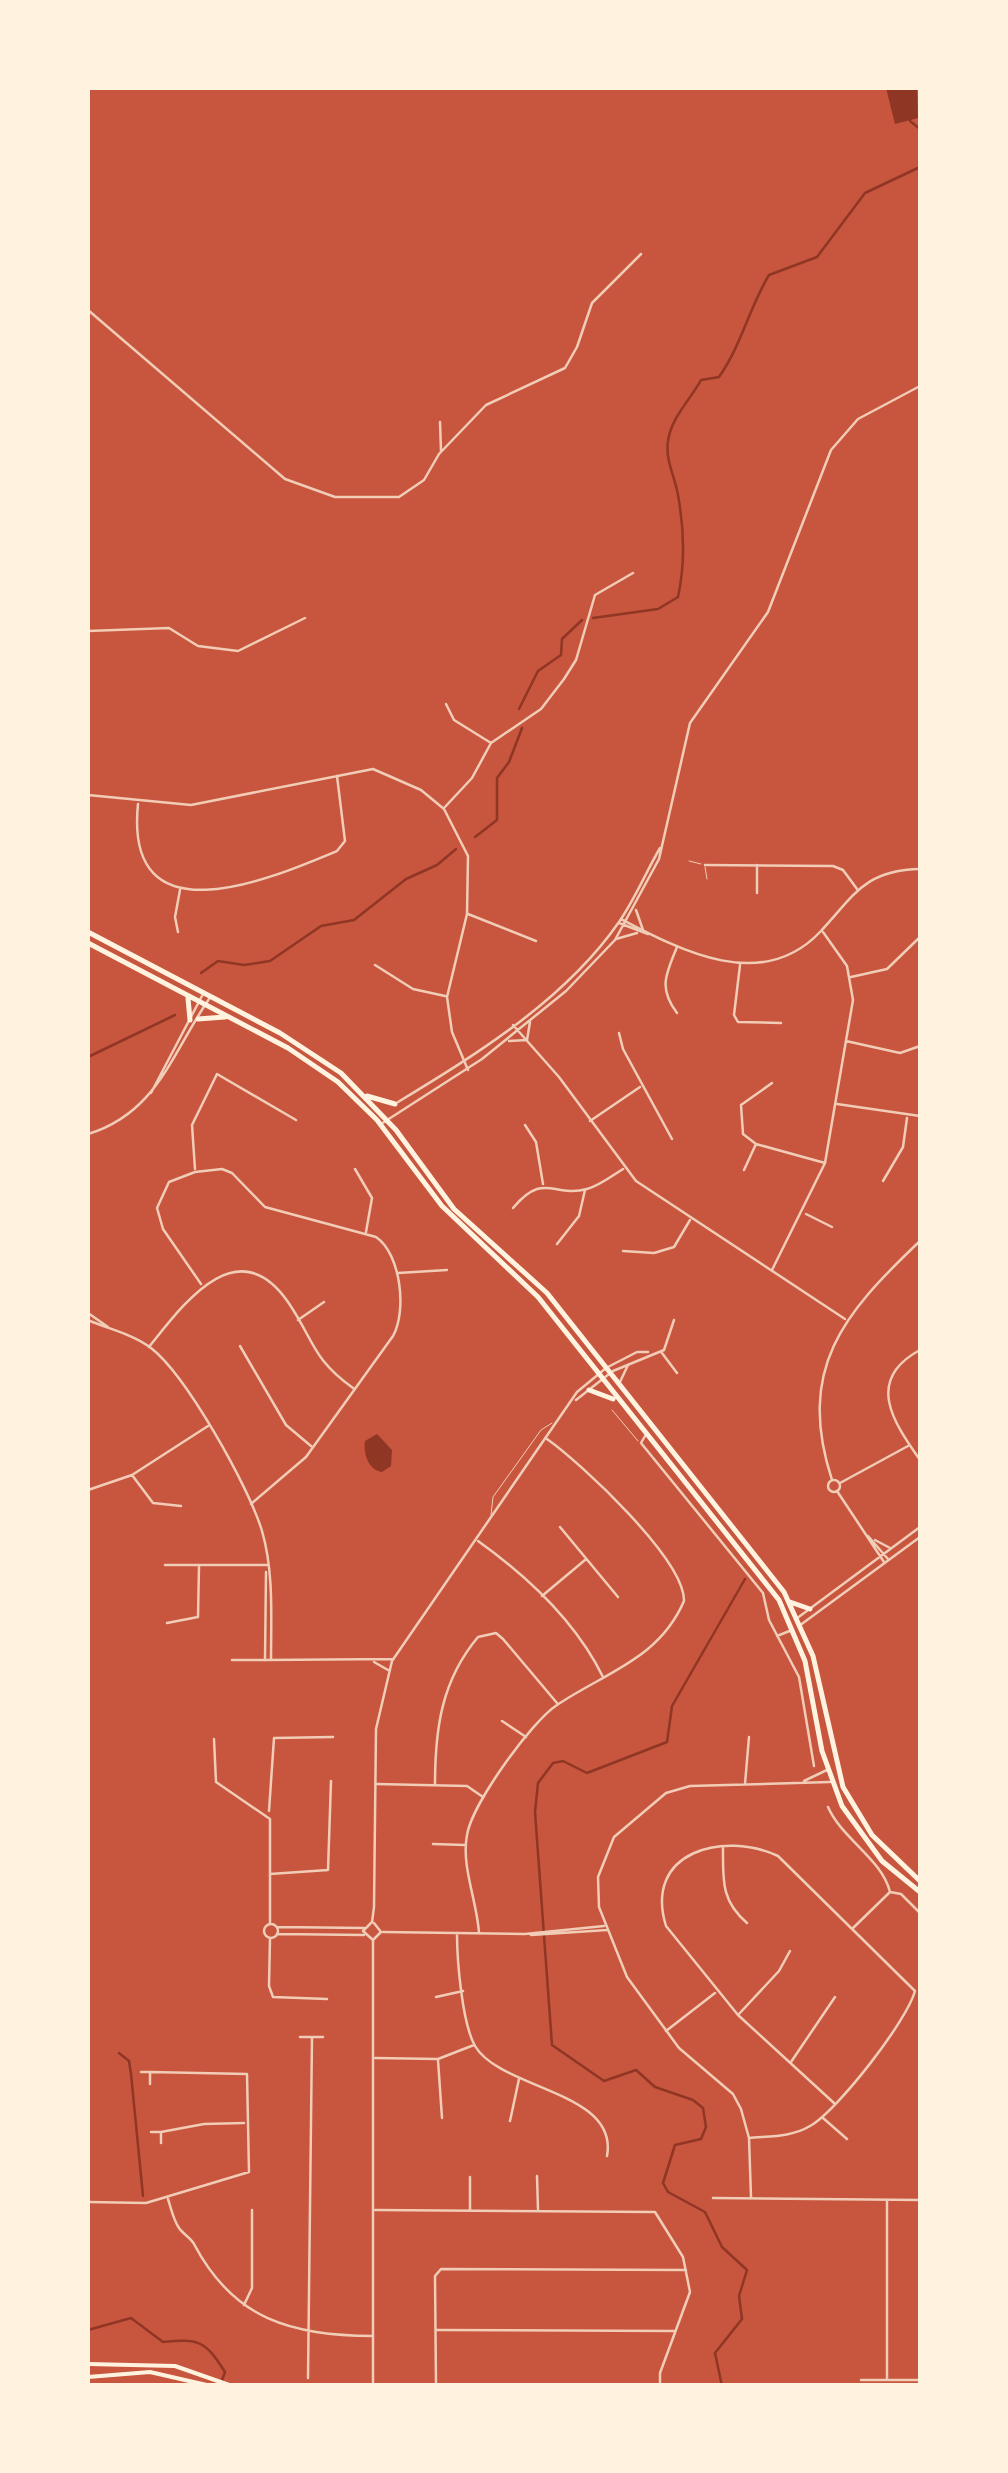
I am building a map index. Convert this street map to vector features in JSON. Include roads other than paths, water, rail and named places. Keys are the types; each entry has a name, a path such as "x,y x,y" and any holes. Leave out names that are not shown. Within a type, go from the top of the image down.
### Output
{"highway":[{"path":"88,932 313,1052 367,1096 442,1206 538,1297 598,1378 754,1564 792,1626 808,1670 832,1782 866,1842 920,1892"},
{"path":"88,943 322,1069 382,1119 446,1200 547,1292 790,1602 817,1671 829,1744 842,1787 872,1835 920,1882"},
{"path":"188,996 194,1020 228,1017"},
{"path":"367,1096 394,1104"},
{"path":"589,1390 616,1400"},
{"path":"790,1602 810,1609"}],"main road":[{"path":"88,2364 152,2363 232,2385"},
{"path":"88,2376 150,2372 212,2386"}],"street":[{"path":"88,310 284,479 300,488 359,499 399,498 424,480 441,453 486,405 564,368 577,347 592,302 641,254"},
{"path":"382,1119 468,1070 588,971 615,940 636,908 661,847 690,723 768,612 830,450 858,419 920,386"},
{"path":"440,422 441,453"},
{"path":"444,808 472,778 491,744 541,709 576,660 595,595 633,573"},
{"path":"88,631 169,628 198,646 238,651 304,618"},
{"path":"446,704 454,720 491,744"},
{"path":"88,796 191,805 336,773 372,769 420,790 444,808 468,856 467,914 448,996 452,1032 468,1070"},
{"path":"138,802 138,847 148,866 180,890 252,885 337,851 345,841 336,773"},
{"path":"382,1119 394,1104 465,1062 582,966 620,921 661,847"},
{"path":"705,865 834,866 857,889"},
{"path":"757,865 757,893"},
{"path":"620,921 678,946 740,965 787,956 821,931 857,889 884,875 920,869"},
{"path":"178,932 175,917 180,890"},
{"path":"636,908 640,931"},
{"path":"467,914 536,941"},
{"path":"615,940 640,931"},
{"path":"771,1271 804,1213 825,1163 853,1000 851,977 842,954 821,931"},
{"path":"851,977 887,968 920,938"},
{"path":"677,1013 666,998 663,982 678,946"},
{"path":"374,965 413,989 448,996"},
{"path":"740,965 734,1015 738,1022 780,1023"},
{"path":"88,1134 122,1120 164,1080 207,995"},
{"path":"527,1040 530,1021"},
{"path":"513,1025 623,1169 690,1220 845,1319"},
{"path":"619,1032 641,1086 672,1139"},
{"path":"506,1040 527,1040"},
{"path":"846,1042 900,1053 920,1046"},
{"path":"195,1172 192,1125 217,1074 296,1120"},
{"path":"772,1082 741,1104 743,1134 756,1144 825,1163"},
{"path":"590,1121 641,1086"},
{"path":"836,1104 920,1116"},
{"path":"884,1181 903,1147 908,1116"},
{"path":"525,1124 536,1142 543,1185"},
{"path":"744,1170 756,1144"},
{"path":"513,1208 526,1193 543,1185 586,1190 623,1169"},
{"path":"201,1284 163,1228 157,1208 169,1182 195,1172 222,1170 232,1173 265,1207 365,1234 390,1250 396,1273 397,1330 313,1447 251,1504"},
{"path":"355,1170 372,1198 365,1234"},
{"path":"557,1244 579,1216 586,1190"},
{"path":"804,1213 832,1227"},
{"path":"623,1251 654,1253 674,1247 690,1220"},
{"path":"887,1562 836,1492 828,1488 832,1480 820,1435 819,1398 827,1357 845,1319 920,1241"},
{"path":"915,1246 920,1252"},
{"path":"396,1273 447,1270"},
{"path":"149,1346 201,1284 230,1274 254,1276 274,1285 318,1358 354,1389"},
{"path":"298,1320 324,1302"},
{"path":"88,1313 109,1328"},
{"path":"88,1320 149,1346 183,1384 246,1494 262,1531 272,1660"},
{"path":"661,1352 674,1320"},
{"path":"240,1346 286,1425 313,1447"},
{"path":"920,1350 898,1368 888,1391 889,1412 920,1460"},
{"path":"381,1932 372,1922 374,1784 378,1702 388,1670 577,1392 637,1352 661,1352"},
{"path":"661,1352 677,1373"},
{"path":"608,1370 650,1353"},
{"path":"619,1384 628,1363"},
{"path":"573,1402 598,1378"},
{"path":"88,1490 132,1475 208,1426"},
{"path":"646,1435 640,1443 760,1586 774,1631 800,1676 814,1766"},
{"path":"479,1933 465,1844 470,1821 483,1797 558,1704 647,1654 684,1601 682,1582 590,1472 546,1438"},
{"path":"836,1492 840,1483 910,1446"},
{"path":"132,1475 154,1503 181,1506"},
{"path":"832,1480 840,1483"},
{"path":"246,1494 262,1490"},
{"path":"774,1631 799,1622 810,1609 920,1527"},
{"path":"560,1528 618,1596"},
{"path":"777,1636 920,1537"},
{"path":"870,1538 892,1548"},
{"path":"476,1539 514,1566 542,1596 587,1649 604,1678"},
{"path":"542,1596 586,1558"},
{"path":"164,1565 267,1565"},
{"path":"167,1622 186,1622 198,1617 199,1565"},
{"path":"265,1660 267,1565"},
{"path":"434,1785 435,1738 443,1700 478,1637 496,1633 558,1704"},
{"path":"232,1660 394,1658"},
{"path":"373,1661 388,1670"},
{"path":"502,1721 528,1738"},
{"path":"327,2000 273,1997 269,1986 270,1938 264,1930 270,1924 267,1814 274,1738 332,1736"},
{"path":"745,1786 749,1736"},
{"path":"214,1739 216,1782 267,1814"},
{"path":"802,1782 827,1770"},
{"path":"270,1874 328,1870 330,1781"},
{"path":"751,2197 749,2138 733,2094 679,2048 627,1977 606,1928 598,1877 606,1850 622,1828 655,1800 679,1788 832,1782"},
{"path":"374,1784 467,1786 483,1797"},
{"path":"828,1807 846,1838 887,1881 890,1892"},
{"path":"433,1844 465,1844"},
{"path":"723,1847 724,1893 732,1910 747,1923"},
{"path":"749,2138 796,2132 822,2117 834,2103 897,2028 914,1991 778,1856 759,1847 692,1852 678,1862 661,1896 666,1926 716,1992 834,2103"},
{"path":"890,1892 902,1894 920,1913"},
{"path":"851,1930 890,1892"},
{"path":"270,1924 364,1928 372,1922"},
{"path":"277,1927 277,1934"},
{"path":"364,1928 364,1936"},
{"path":"373,2386 373,1940 381,1932 551,1934 606,1928"},
{"path":"456,1932 474,2045 500,2070 561,2094 598,2122 608,2136 607,2156"},
{"path":"270,1938 277,1934 364,1936 373,1940"},
{"path":"738,2015 779,1971 790,1950"},
{"path":"436,1997 464,1991"},
{"path":"666,2030 716,1992"},
{"path":"790,2065 835,1998"},
{"path":"300,2037 323,2037"},
{"path":"308,2378 312,2333 312,2037"},
{"path":"373,2058 438,2060 474,2045"},
{"path":"438,2060 442,2118"},
{"path":"88,2202 134,2205 249,2172 250,2132 246,2123 250,2114 250,2080 243,2072 141,2072"},
{"path":"150,2072 150,2084"},
{"path":"510,2121 520,2078"},
{"path":"822,2117 847,2139"},
{"path":"151,2132 246,2123"},
{"path":"161,2144 162,2132"},
{"path":"536,2176 538,2210"},
{"path":"470,2177 470,2210"},
{"path":"168,2197 181,2231 195,2245 220,2287 243,2306 312,2333 373,2336"},
{"path":"713,2198 920,2200"},
{"path":"887,2380 888,2200"},
{"path":"243,2306 252,2288 252,2210"},
{"path":"373,2210 655,2212 688,2270 690,2292 660,2373 660,2386"},
{"path":"436,2386 436,2276 441,2269 688,2270"},
{"path":"436,2330 677,2331"},
{"path":"861,2380 920,2380"}],"lane":[{"path":"688,861 705,865 707,879"},
{"path":"612,1410 640,1443"},
{"path":"491,1518 493,1497 541,1430 560,1420"}],"waterway":[{"path":"910,121 920,129"},
{"path":"593,618 658,609 678,597 682,533 668,455 670,433 701,380 719,377 769,275 817,257 865,193 920,167"},
{"path":"519,709 538,671 561,655 562,639 582,620"},
{"path":"475,837 497,820 497,778 509,762 522,728"},
{"path":"201,973 218,961 244,965 270,961 321,926 354,920 406,879 437,865 456,849"},
{"path":"88,1057 175,1015"},
{"path":"722,2386 715,2353 742,2319 739,2296 747,2270 722,2247 705,2212 668,2192 663,2183 675,2145 701,2139 706,2127 703,2108 693,2100 655,2087 636,2070 604,2081 552,2045 535,1812 538,1783 553,1763 563,1761 587,1773 667,1742 672,1706 745,1579"},
{"path":"119,2053 129,2061 143,2196"},
{"path":"88,2330 131,2318 163,2342 201,2344 225,2372 220,2386"}]}
